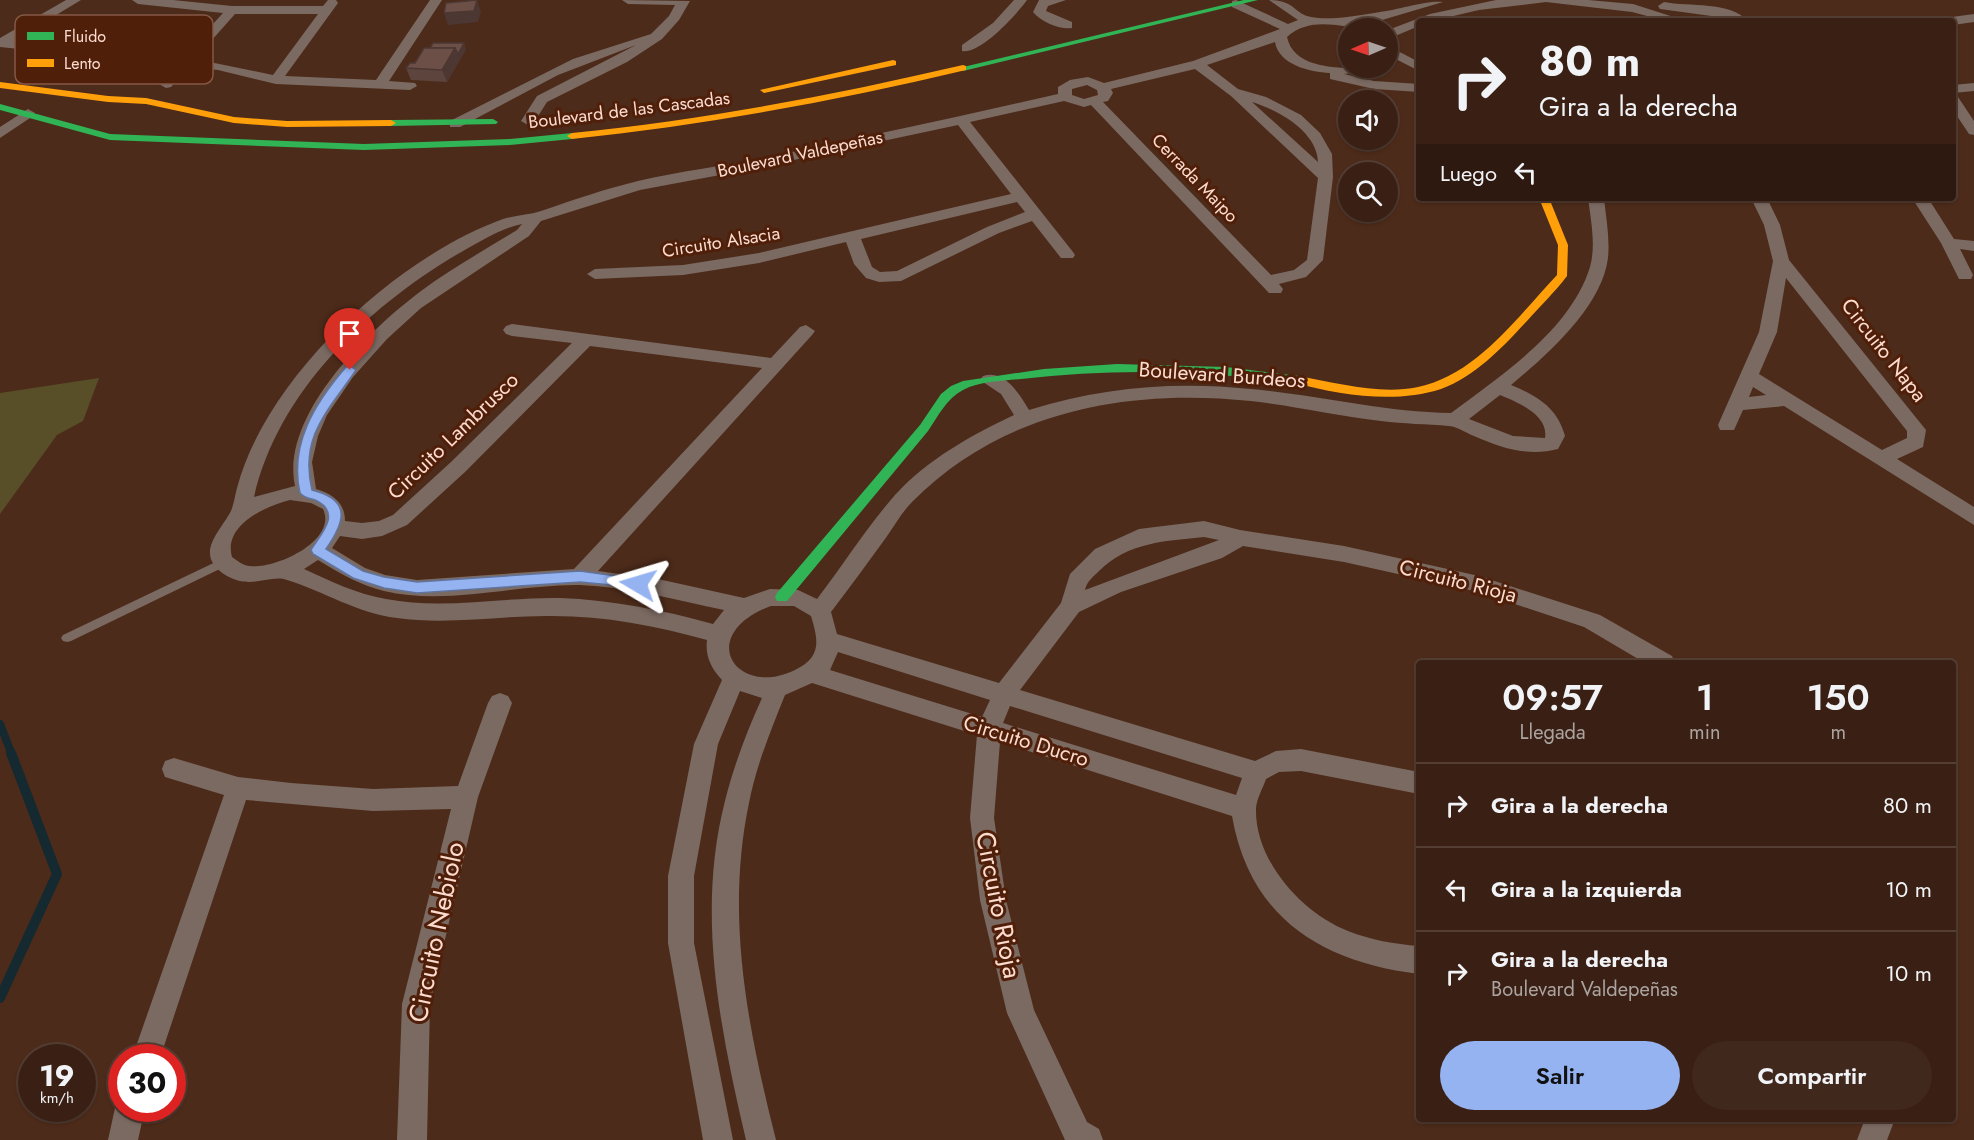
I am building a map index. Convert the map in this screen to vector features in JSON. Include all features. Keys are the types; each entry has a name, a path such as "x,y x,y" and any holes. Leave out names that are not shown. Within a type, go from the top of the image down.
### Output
{"main road":[{"path":"1221,0 1236,4"},
{"name":"Boulevard de las Cascadas","path":"0,107 28,113 94,135 132,138 364,147 510,142 712,120 838,97 1254,0"},
{"path":"1045,30 1073,23"},
{"path":"952,51 1000,40"},
{"name":"Boulevard de las Cascadas","path":"749,93 907,60"},
{"name":"Boulevard de las Cascadas","path":"0,85 108,99 146,101 176,118 287,124 455,124 523,121"},
{"path":"70,127 82,111 108,99"},
{"path":"132,138 176,118"},
{"name":"Boulevard Burdeos","path":"782,597 955,389 989,380 1042,372 1161,367 1260,374 1377,391 1430,389 1466,369 1562,276 1566,262 1565,244 1545,201"}],"street":[{"path":"48,15 75,0"},
{"path":"138,0 232,10 324,10"},
{"path":"276,80 324,10 334,0"},
{"path":"380,85 436,0"},
{"path":"523,121 542,99 640,48 657,36 671,24 684,1 628,0"},
{"path":"967,48 997,26 1021,0"},
{"path":"1060,0 1043,3 1039,12 1045,17 1073,23"},
{"path":"1275,0 1309,21"},
{"path":"1103,87 1106,93 1103,98 1095,102 1073,101 1065,97 1065,87 1078,81 1103,87 1197,64 1241,51 1309,21 1382,16 1446,0"},
{"path":"1429,18 1492,2 1540,0"},
{"path":"1550,0 1633,8 1669,18"},
{"path":"1638,0 1680,10 1726,13 1736,18"},
{"path":"1236,4 1283,32"},
{"path":"213,31 232,10"},
{"path":"1956,22 1974,18"},
{"path":"1398,30 1416,22"},
{"path":"1956,24 1974,27"},
{"path":"1283,32 1280,45 1287,54"},
{"path":"0,42 15,34"},
{"path":"455,124 541,77 627,43 657,36"},
{"path":"0,42 15,44"},
{"path":"1241,51 1287,54 1344,80 1416,88"},
{"path":"1398,55 1416,65"},
{"name":"Cerrada Maipo","path":"1197,64 1233,92 1326,177"},
{"path":"213,65 276,80 410,86"},
{"path":"1318,68 1338,70"},
{"path":"1956,89 1974,87"},
{"name":"Cerrada Maipo","path":"1095,102 1272,286 1310,268 1315,260 1326,177 1325,154 1315,136 1296,118 1261,100 1233,92"},
{"name":"Boulevard Valdepeñas","path":"240,514 252,469 272,426 297,387 324,353 354,322 427,266 509,222 536,217 613,192 655,182 763,163 1065,97"},
{"path":"1956,104 1974,131"},
{"path":"0,134 28,113"},
{"path":"961,120 1066,255"},
{"name":"Circuito Alsacia","path":"595,274 683,270 737,262 1021,196"},
{"path":"1497,387 1534,404 1548,414 1554,424 1556,436 1551,444 1536,447 1498,440 1455,420 1526,364 1572,314 1598,266 1596,201"},
{"name":"Circuito Napa","path":"1760,201 1772,225 1782,261 1917,430 1916,442 1880,459"},
{"path":"1922,201 1949,243 1965,274"},
{"path":"852,236 865,271 873,277 886,278 901,276 993,230 1035,214"},
{"name":"Boulevard Valdepeñas","path":"307,493 302,474 303,456 315,419 330,394 361,358 416,303 523,233 536,217"},
{"path":"1949,243 1974,246"},
{"name":"Circuito Napa","path":"1727,425 1768,332 1782,261"},
{"path":"389,293 416,303"},
{"path":"512,330 777,364"},
{"path":"580,577 807,331"},
{"name":"Circuito Lambrusco","path":"334,527 362,531 382,528 400,520 587,339"},
{"path":"1749,376 1974,517"},
{"path":"989,380 1007,390 1024,417"},
{"path":"1342,386 1344,410"},
{"name":"Boulevard Burdeos","path":"820,611 904,498 971,442 1024,417 1115,395 1190,389 1254,395 1422,420 1455,420"},
{"path":"1738,404 1785,400"},
{"path":"307,493 321,497 331,504 335,515 334,527 318,550 284,569 248,574 234,570 224,562 220,554 220,544 231,524 240,514 273,497 307,493"},
{"name":"Circuito Rioja","path":"1082,1137 1021,1012 993,900 982,818 988,729 1003,694 1071,606 1077,580 1101,555 1139,537 1204,529 1240,538 1344,554 1479,584 1592,621 1659,660"},
{"name":"Circuito Rioja","path":"1071,606 1113,586 1215,552 1240,538"},
{"path":"318,550 358,574 384,583 417,588 580,577 658,587 743,606"},
{"path":"284,569 357,602 399,610 436,613 560,607 678,623 720,635"},
{"path":"770,597 782,597 798,598 820,611 830,641 825,657 810,674 777,688 748,686 726,672 717,649 723,626 743,606 770,597"},
{"name":"Circuito Ducro","path":"830,641 1257,772"},
{"name":"Circuito Ducro","path":"810,674 1243,808"},
{"path":"718,1140 681,943 681,876 706,744 734,677"},
{"path":"761,1140 746,1080 729,986 723,924 724,871 747,762 777,688"},
{"name":"Circuito Nebiolo","path":"412,1140 416,1004 466,797 500,704"},
{"path":"1416,782 1301,760 1276,762 1257,772 1243,808 1250,840 1260,868 1276,893 1304,919 1339,941 1385,956 1416,960"},
{"path":"174,769 238,788 373,800 466,797"},
{"path":"151,1044 238,788"},
{"path":"123,1140 127,1122"},
{"path":"1872,1140 1879,1122"}],"lane":[{"path":"67,638 224,562"}],"shaded area":[{"path":"99,378 83,421 57,435 0,514 0,393"}],"building":[{"path":"477,0 474,11 444,13 446,3"},
{"path":"433,43 464,43 458,54 455,48 430,48"},
{"path":"424,48 455,48 442,70 406,68 410,63 415,63"}],"waterway":[{"path":"0,724 12,755"},
{"path":"0,998 57,874 11,753"}],"traffic: fast":[{"path":"963,68 1254,0"},
{"path":"0,107 110,137 364,147 510,142 572,136"},
{"path":"391,123 493,122"},
{"path":"782,597 924,428 941,402 950,393 967,383 1044,373 1154,367 1263,374 1299,380"}],"traffic: slow":[{"path":"764,90 893,63"},
{"path":"572,136 671,125 769,109 963,68"},
{"path":"0,85 108,99 146,101 234,120 287,124 391,123"},
{"path":"1299,380 1358,390 1403,393 1438,385 1478,361 1497,345 1562,276 1563,245 1545,201"}],"route":[{"path":"350,370 330,394 315,419 303,456 302,474 307,493 321,497 331,504 335,515 334,527 328,539 318,550 358,574 384,583 417,588 580,577 638,584"}]}
